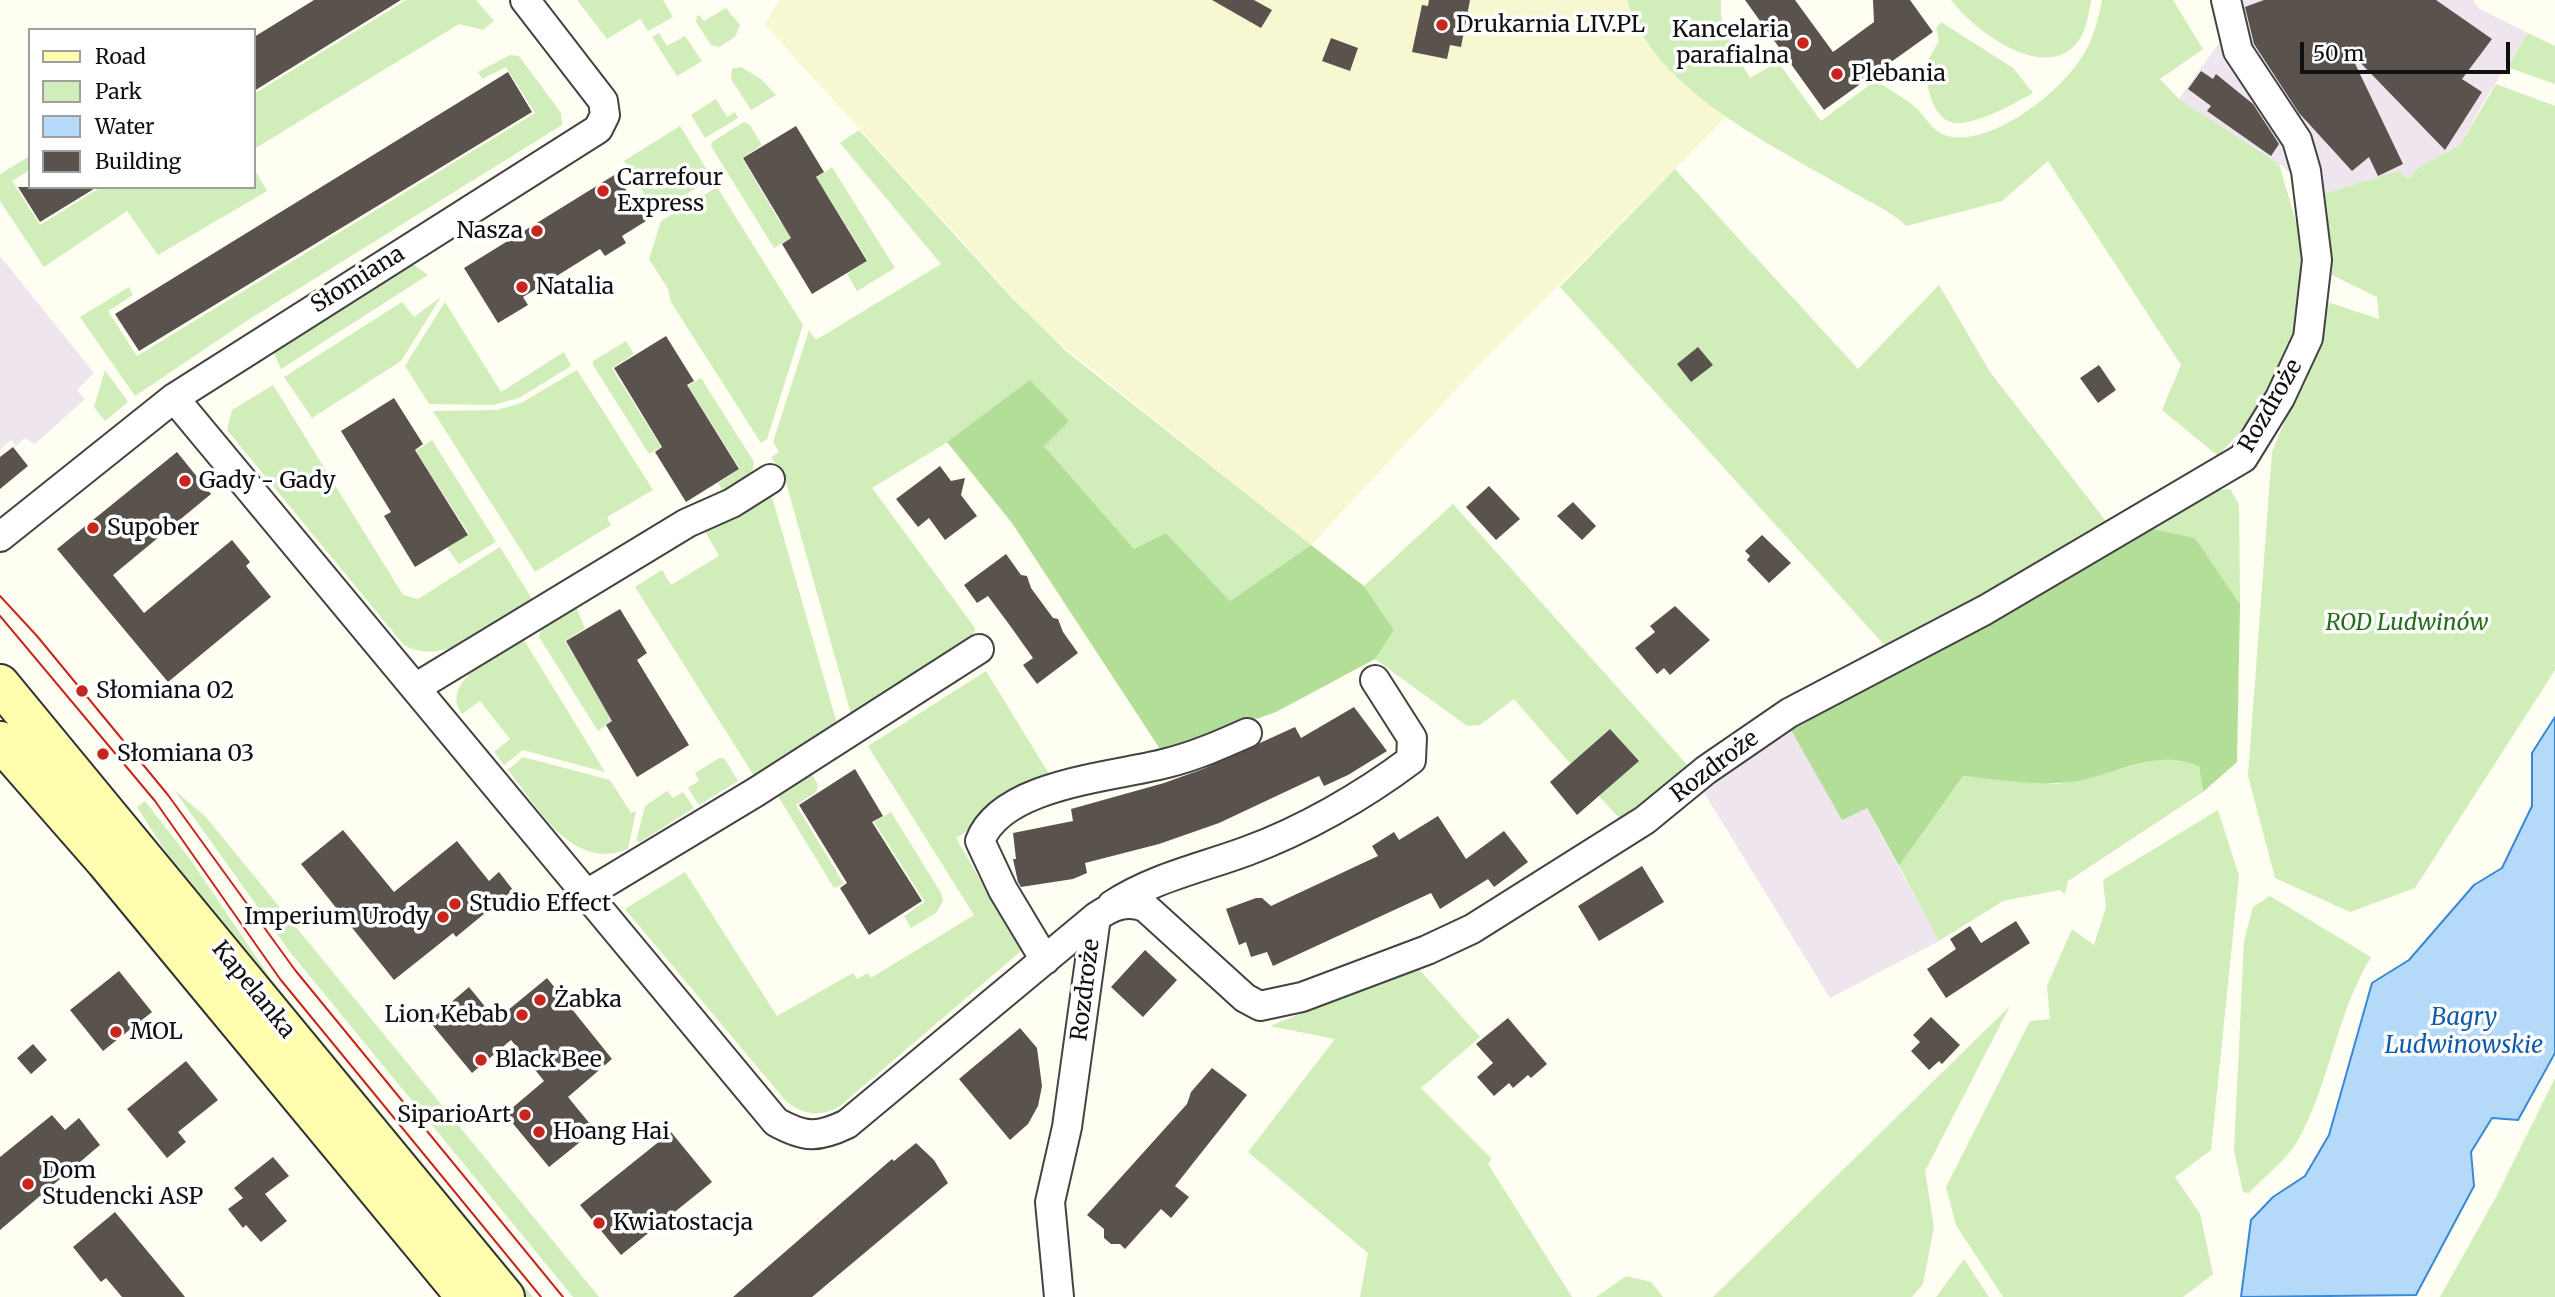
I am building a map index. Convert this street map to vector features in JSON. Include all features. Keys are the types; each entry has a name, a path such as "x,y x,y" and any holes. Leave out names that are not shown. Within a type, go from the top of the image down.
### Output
{"main road":[{"name":"Kapelanka","path":"0,684 505,1297"},
{"name":"Kapelanka","path":"0,741 106,862 466,1297"}],"street":[{"name":"Słomiana","path":"0,537 174,398 598,129 606,115 603,101 526,0"},
{"name":"Rozdroże","path":"1059,1297 1050,1202 1067,1127 1103,912 1132,903 1151,910 1245,998 1260,1006 1302,997 1427,950 1472,929 1645,820 1706,770 1789,713 1985,610 2244,458 2280,398 2308,338 2317,260 2306,171 2297,139 2238,51 2227,0"},
{"path":"174,398 776,1122 797,1134 825,1135 848,1124 1103,912 1152,884 1272,841 1374,785 1412,760 1412,738 1375,680"},
{"path":"415,688 687,523 732,503 771,479"},
{"path":"585,895 779,778 979,649"},
{"path":"1045,960 987,860 979,841 985,828 1010,808 1046,789 1164,764 1205,752 1247,733"}],"shaded area":[{"path":"2215,0 2473,0 2478,8 2528,33 2486,98 2460,145 2419,167 2408,179 2398,171 2319,195 2279,164 2179,99 2219,43"},
{"path":"0,256 94,373 77,390 85,399 35,444 25,438 16,446 11,440 0,450"},
{"path":"1791,730 1842,819 1866,807 1939,941 1830,998 1703,791"}],"green space":[{"path":"406,0 476,0 494,21 483,30 459,24 256,148 256,93"},
{"path":"577,0 663,0 673,17 648,31 640,19 607,39"},
{"path":"779,0 1627,0 1665,64 1726,117 1477,367 1311,545 1043,330 765,25"},
{"path":"1627,0 1721,0 1725,31 1750,78 1778,62 1821,121 1876,80 1912,105 1940,133 1952,137 1969,137 1988,132 2026,112 2060,84 2087,49 2102,0 2173,0 2203,49 2160,79 2179,99 2279,164 2305,253 2295,333 2283,366 2251,420 2218,456 2162,410 2181,365 2048,161 2002,201 1906,226 1886,211 1752,134 1688,88 1662,61 1641,32"},
{"path":"1951,0 2091,0 2081,37 2067,51 2051,57 2033,56 2013,50 1977,26"},
{"path":"726,8 740,25 735,37 719,47 711,45 696,22 697,16 704,21"},
{"path":"1941,22 2013,68 2033,93 1999,111 1971,121 1952,123 1944,119 1933,104 1927,75 1929,60 1939,41 1936,28"},
{"path":"659,33 667,46 685,36 702,61 677,76 652,37"},
{"path":"2528,33 2555,46 2555,84 2507,67"},
{"path":"510,55 519,56 561,113 562,125 248,320 135,396 80,317 129,287 133,295 108,311 137,356 535,113 506,67 482,79 478,72"},
{"path":"741,67 761,79 776,95 751,110 731,79 732,69"},
{"name":"ROD Ludwinów","path":"2496,84 2555,106 2555,670 2415,888 2350,912 2275,878 2248,776 2272,452 2319,340 2327,302 2379,319 2377,297 2332,275 2319,195 2398,171 2408,179 2419,167 2460,145"},
{"path":"716,99 727,117 735,112 738,118 705,138 691,115"},
{"path":"744,122 750,125 762,145 742,158 780,222 784,220 794,236 774,248 711,146 712,142"},
{"path":"680,126 712,178 656,213 624,161"},
{"path":"859,130 1013,299 1067,352 1311,545 1230,601 1166,533 1134,549 1044,446 951,440 872,488 975,628 974,636 851,714 785,479 771,457 779,452 773,442 809,330 816,340 941,264 840,143"},
{"path":"28,157 28,171 12,181 40,225 98,189 256,189 256,172 267,191 158,255 127,211 44,267 0,201 0,174"},
{"path":"832,167 895,268 857,291 847,274 868,261 825,191 813,180"},
{"path":"1675,169 1858,369 1939,285 1990,372 2109,525 1888,649 1560,287"},
{"path":"717,187 803,325 767,439 761,443 671,302 668,289 649,259 661,221"},
{"path":"410,262 428,275 281,369 272,349"},
{"path":"441,297 401,361 312,418 284,377 402,302 414,317"},
{"path":"445,302 501,392 564,352 571,366 519,398 493,405 429,404 405,366"},
{"path":"626,341 634,354 612,368 661,447 649,454 593,365 593,361"},
{"path":"105,370 128,402 105,421 94,407"},
{"path":"577,370 653,490 607,517 611,525 535,572 433,411 497,410 521,403"},
{"path":"701,378 754,462 752,476 726,496 718,483 740,469 688,386"},
{"path":"1030,380 1069,421 1044,446 1134,549 1166,533 1230,601 1311,545 1364,586 1394,630 1375,659 1276,712 1162,752 1012,523 947,442"},
{"path":"273,385 403,595 418,599 500,547 532,599 487,630 454,647 420,651 404,645 227,430 232,410"},
{"path":"432,440 496,542 459,564 447,548 469,534 416,451"},
{"path":"2230,489 2239,504 2240,604 2195,538 2144,527 2210,491"},
{"path":"770,490 838,727 756,779 635,587 662,570 671,585 719,556 704,529"},
{"path":"1453,504 1689,767 1622,821 1599,796 1638,761 1610,729 1585,751 1574,768 1514,699 1480,725 1467,726 1375,659 1394,630 1364,586"},
{"path":"2144,527 2195,538 2240,604 2237,762 2203,792 2199,766 2181,761 2145,762 2091,777 2055,783 1963,776 1899,866 1867,808 1842,820 1791,730 1964,637"},
{"path":"576,607 585,628 565,641 603,705 615,718 598,731 539,637 541,629"},
{"path":"524,640 605,772 523,750 504,765 494,752 510,739 480,701 462,714 457,702 458,690 465,679 488,661"},
{"path":"986,671 1051,777 956,838 1021,951 840,1106 826,1112 805,1112 785,1100 625,909 685,872 777,1016 853,973 857,979 868,973 871,978 974,915 868,746"},
{"path":"523,757 610,780 631,813 636,811 628,849 608,854 590,852 573,844 558,832 508,770"},
{"path":"719,758 724,758 738,781 699,805 688,788 699,781 695,773"},
{"path":"2157,760 2184,760 2199,766 2203,792 2068,881 2065,894 2060,890 2003,901 1939,941 1899,866 1963,776 2058,784"},
{"path":"810,771 818,785 816,792 796,805 844,884 834,888 776,793"},
{"path":"174,790 205,816 599,1297 573,1297 290,952"},
{"path":"667,791 673,798 683,792 694,808 640,842 636,841 645,806"},
{"path":"145,801 190,859 271,979 533,1297 523,1297 192,892 137,807"},
{"path":"2218,810 2239,876 2211,1150 2175,1177 2200,1214 2213,1274 2183,1297 2003,1297 1956,1225 1946,1187 2030,1021 2050,1019 2047,986 2072,929 2094,945 2106,907 2103,880"},
{"path":"891,812 941,893 943,901 936,913 911,928 904,916 925,902 874,822"},
{"path":"2270,896 2371,957 2349,1002 2318,1097 2297,1142 2249,1193 2243,1192 2234,1151 2244,941 2253,907"},
{"path":"1417,967 1480,1037 1421,1088 1492,1159 1488,1164 1572,1297 1360,1297 1368,1253 1248,1152 1335,1039 1270,1026"},
{"path":"2010,1006 1925,1171 1934,1227 1923,1284 1912,1297 1713,1297"},
{"path":"2555,1078 2555,1297 2440,1297 2496,1197"},
{"path":"1964,1259 1989,1297 1936,1297"},
{"path":"1626,1276 1651,1282 1663,1297 1596,1297"}],"water":[{"name":"Bagry Ludwinowskie","path":"2555,717 2555,1053 2518,1120 2492,1118 2471,1152 2474,1186 2416,1295 2241,1297 2251,1220 2273,1197 2305,1176 2329,1135 2372,983 2409,960 2474,885 2502,868 2532,806 2532,753"}],"building":[{"path":"314,0 401,0 256,90 256,36"},
{"path":"1212,0 1254,0 1272,10 1261,28"},
{"name":"Drukarnia LIV.PL","path":"1429,0 1470,0 1461,47 1450,45 1447,59 1412,52 1422,5 1428,6"},
{"name":"Plebania","path":"1745,0 1795,0 1833,52 1874,22 1873,0 1910,0 1933,32 1824,110"},
{"path":"2264,0 2436,0 2492,39 2462,79 2482,92 2445,150 2349,51 2403,164 2378,176 2369,157 2352,171 2299,113 2254,44 2245,7"},
{"path":"1331,38 1358,48 1350,71 1322,61"},
{"path":"2201,71 2213,79 2216,74 2253,104 2279,144 2271,156 2207,111 2211,106 2188,89"},
{"path":"508,72 532,112 139,351 115,314"},
{"path":"796,126 824,172 816,177 867,261 812,294 782,244 791,238 743,158"},
{"path":"616,174 646,221 622,236 626,243 605,256 600,249 523,297 528,305 498,323 464,268"},
{"path":"18,187 94,189 40,222"},
{"path":"666,336 694,381 687,385 739,469 686,502 655,452 662,447 614,368"},
{"path":"1698,347 1713,365 1691,382 1677,364"},
{"path":"2099,365 2116,390 2098,403 2080,378"},
{"path":"394,398 423,444 415,450 468,535 415,567 384,516 391,512 341,431"},
{"path":"13,447 28,466 0,489 0,457"},
{"path":"177,452 211,494 113,575 144,613 232,540 250,562 246,566 271,597 168,682 57,549"},
{"path":"940,466 951,481 965,478 961,495 977,516 945,540 929,518 918,527 896,499"},
{"path":"1489,486 1520,519 1496,540 1466,507"},
{"path":"1573,502 1596,526 1582,540 1557,516"},
{"path":"1762,535 1791,563 1769,583 1747,560 1750,556 1745,551"},
{"path":"1006,554 1021,575 1027,576 1031,588 1053,618 1058,619 1063,632 1078,653 1037,684 1023,665 1033,658 1011,627 988,596 977,603 964,585"},
{"path":"1675,606 1710,640 1670,675 1664,668 1657,674 1635,648 1655,632 1650,626"},
{"path":"620,609 647,653 637,660 689,745 637,777 606,725 612,721 566,641"},
{"path":"1354,707 1387,751 1348,775 1324,786 1319,776 1219,823 1159,844 1085,863 1087,873 1073,879 1021,887 1018,882 1013,859 1016,859 1013,833 1073,821 1071,809 1203,769 1295,727 1301,738"},
{"path":"1610,729 1639,761 1577,815 1550,782"},
{"path":"855,769 883,816 872,822 922,901 869,935 840,888 847,883 799,805"},
{"path":"1438,816 1466,859 1504,831 1528,862 1494,887 1488,879 1440,909 1431,893 1273,966 1267,952 1251,957 1246,942 1239,945 1226,909 1256,898 1262,898 1271,906 1378,856 1372,846 1394,832 1399,840"},
{"path":"343,830 394,892 457,841 489,881 499,872 513,890 456,937 453,933 394,980 301,864"},
{"path":"1642,866 1664,902 1599,941 1578,906"},
{"path":"2016,921 2030,943 1946,998 1927,969 1956,949 1950,939 1970,926 1981,943"},
{"path":"1145,950 1177,980 1143,1017 1111,987"},
{"path":"119,971 152,1012 103,1051 70,1010"},
{"path":"547,978 612,1059 568,1097 595,1130 549,1167 505,1114 544,1081 511,1040 472,1073 429,1021 469,987 496,1020"},
{"path":"1931,1017 1960,1045 1942,1064 1939,1061 1929,1070 1911,1051 1920,1042 1913,1035"},
{"path":"1508,1018 1547,1064 1531,1078 1528,1075 1513,1088 1509,1083 1494,1096 1477,1077 1493,1063 1476,1044"},
{"path":"1020,1028 1037,1048 1042,1086 1038,1106 1028,1124 1010,1140 959,1079"},
{"path":"33,1044 47,1060 31,1074 17,1058"},
{"path":"186,1061 218,1100 178,1132 186,1142 167,1158 127,1109"},
{"path":"1212,1068 1247,1095 1175,1186 1189,1197 1171,1218 1161,1209 1125,1249 1120,1244 1111,1244 1104,1238 1104,1229 1087,1215 1187,1104 1191,1092"},
{"name":"Dom Studencki ASP","path":"52,1115 65,1130 79,1118 100,1145 0,1230 0,1157"},
{"path":"671,1132 712,1182 621,1255 580,1205"},
{"path":"916,1143 934,1160 948,1183 812,1297 733,1297 892,1159 894,1161"},
{"path":"273,1157 289,1176 265,1194 287,1221 261,1242 246,1225 243,1228 228,1209 243,1198 234,1188"},
{"path":"115,1212 185,1297 122,1297 106,1278 101,1282 73,1247"}],"tram line":[{"path":"0,596 37,636 168,795 295,970 563,1297"},
{"path":"0,616 155,801 280,979 541,1297"}],"place":[{"name":"Drukarnia LIV.PL","path":"1442,25"},
{"name":"Kancelaria parafialna","path":"1803,43"},
{"name":"Plebania","path":"1837,74"},
{"name":"Carrefour Express","path":"603,191"},
{"name":"Nasza","path":"537,231"},
{"name":"Natalia","path":"522,287"},
{"name":"Gady - Gady","path":"185,481"},
{"name":"Supober","path":"93,528"},
{"name":"Słomiana 02","path":"82,691"},
{"name":"Słomiana 03","path":"103,754"},
{"name":"Studio Effect","path":"455,904"},
{"name":"Imperium Urody","path":"443,917"},
{"name":"Żabka","path":"540,1000"},
{"name":"Lion Kebab","path":"522,1015"},
{"name":"MOL","path":"116,1032"},
{"name":"Black Bee","path":"481,1060"},
{"name":"SiparioArt","path":"525,1115"},
{"name":"Hoang Hai","path":"539,1132"},
{"name":"Dom Studencki ASP","path":"28,1184"},
{"name":"Kwiatostacja","path":"599,1223"}]}
